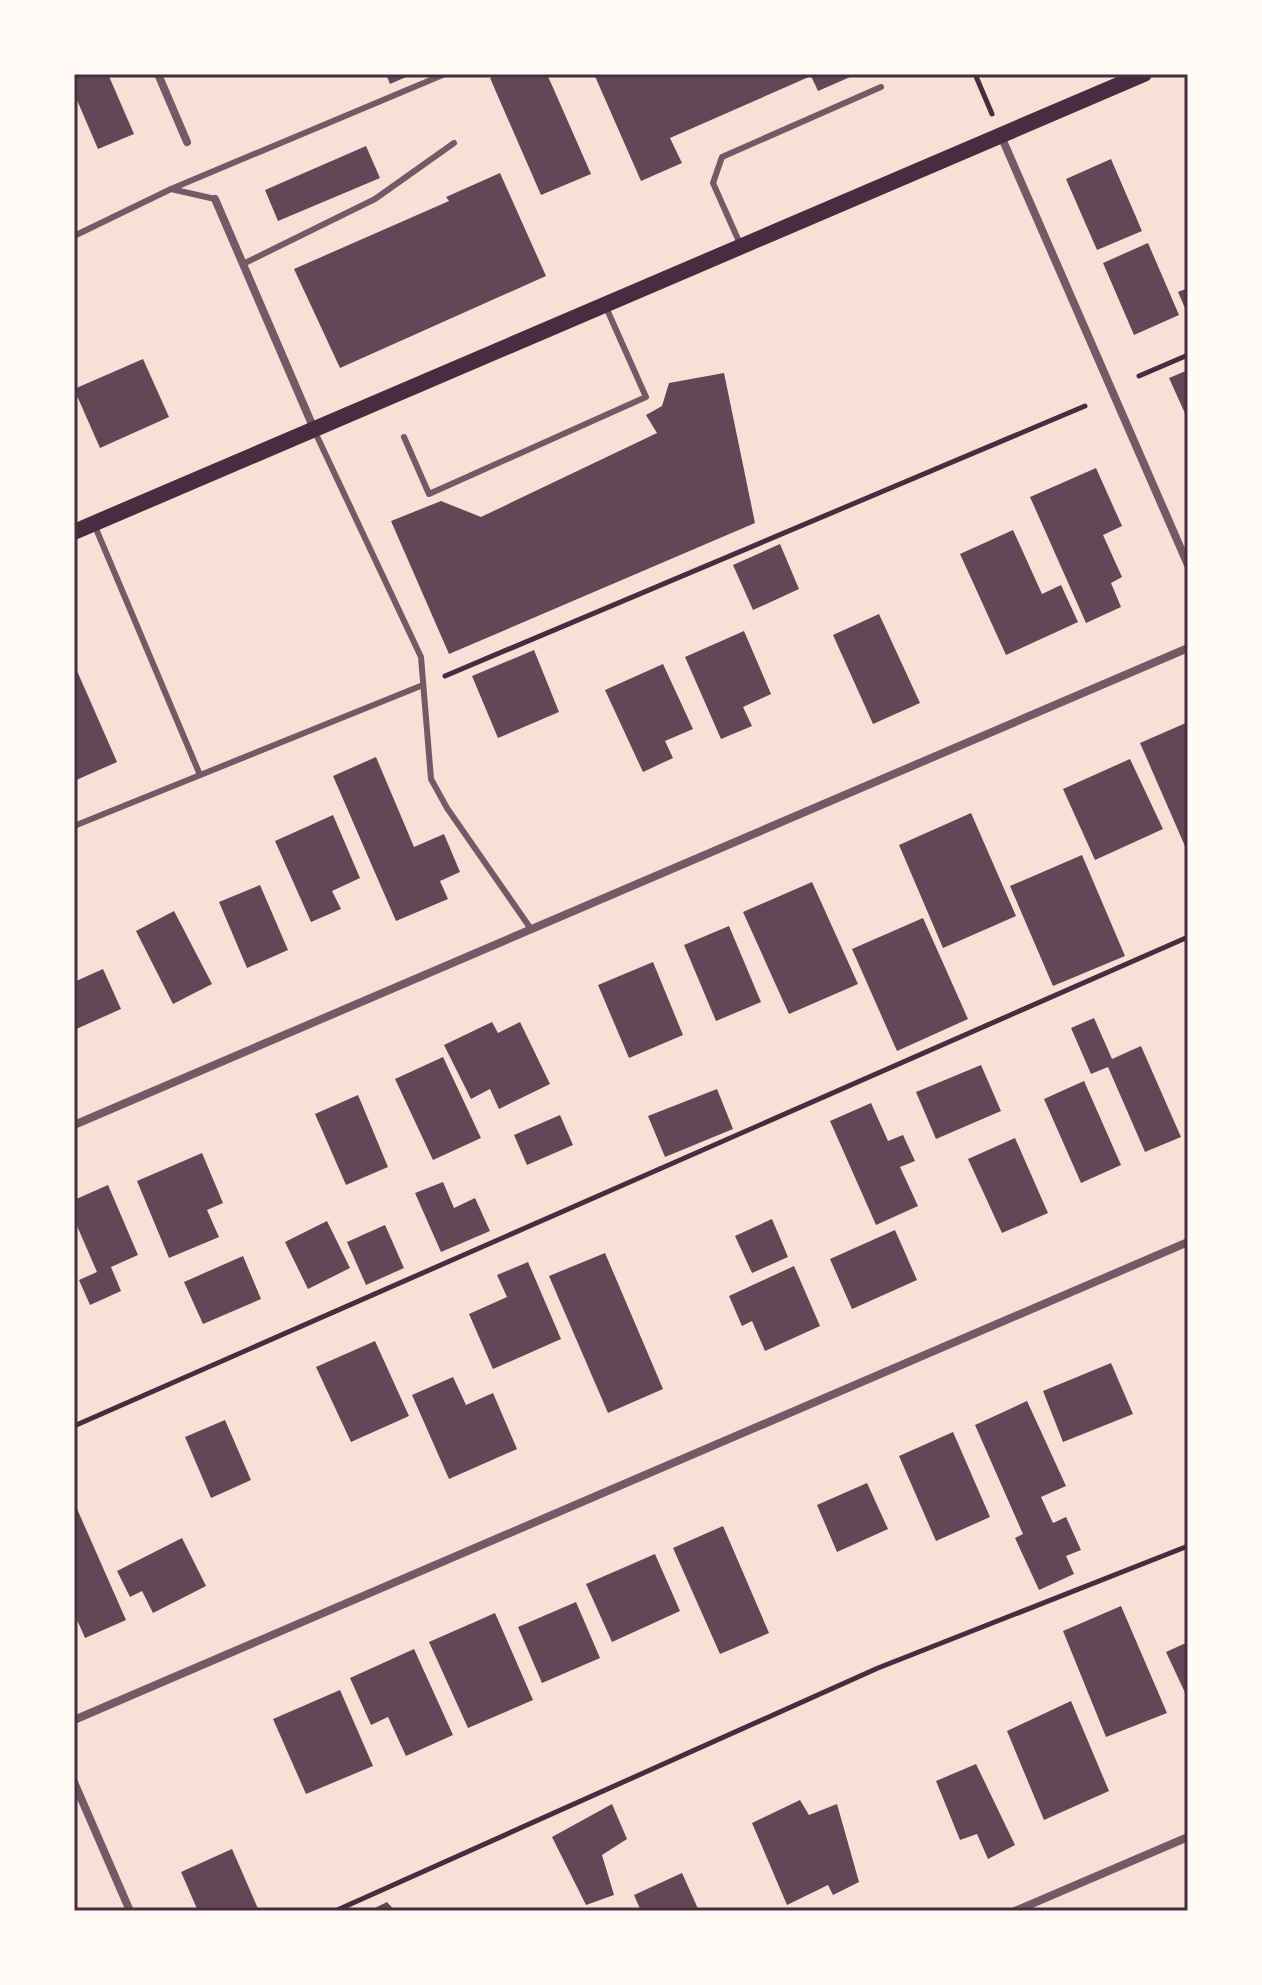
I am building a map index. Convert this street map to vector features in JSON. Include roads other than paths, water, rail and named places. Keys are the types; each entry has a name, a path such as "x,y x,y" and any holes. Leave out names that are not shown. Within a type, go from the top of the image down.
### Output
{"main road":[{"path":"74,532 1144,74"}],"street":[{"path":"158,74 187,142"},
{"path":"1001,136 1188,565"},
{"path":"215,199 314,429"},
{"path":"74,1125 1188,648"},
{"path":"74,1720 1188,1242"},
{"path":"74,1782 130,1911"},
{"path":"1015,1911 1188,1837"}],"lane":[{"path":"74,236 171,189 445,74"},
{"path":"741,246 713,183 722,157 881,87"},
{"path":"243,264 375,199 454,143"},
{"path":"171,189 215,199"},
{"path":"404,437 429,494 646,397 605,304"},
{"path":"314,429 421,657 431,779 447,808 531,929"},
{"path":"94,524 200,775"},
{"path":"74,826 423,685"}]}
